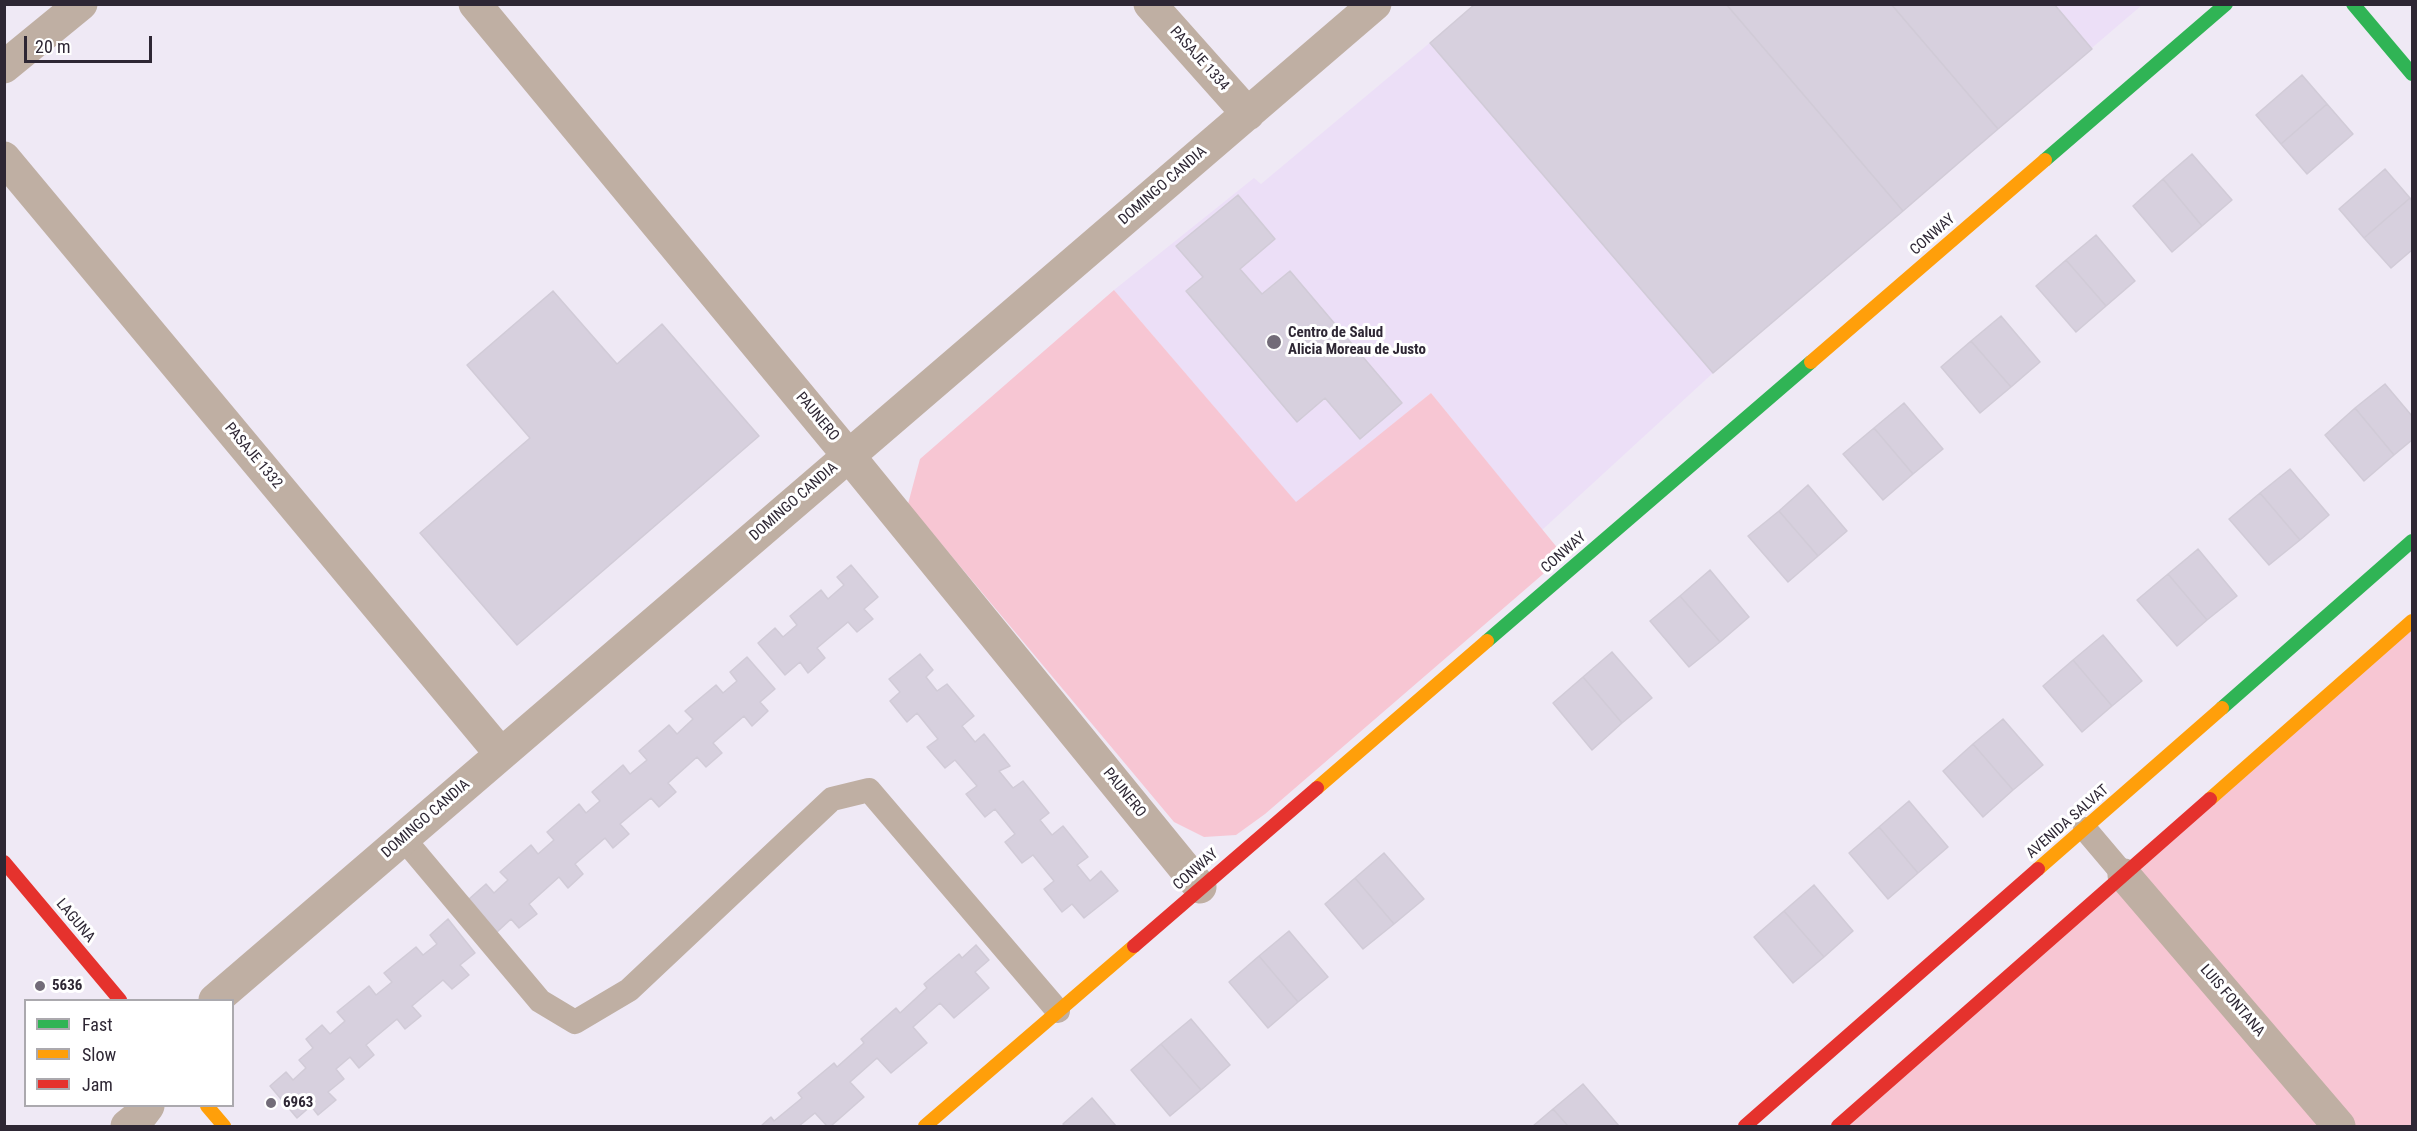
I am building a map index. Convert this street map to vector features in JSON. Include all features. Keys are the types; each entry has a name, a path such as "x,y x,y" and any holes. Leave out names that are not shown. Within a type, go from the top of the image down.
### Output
{"street":[{"path":"4,67 81,4"},
{"name":"PAUNERO","path":"475,4 848,455 1200,887"},
{"name":"PASAJE 1334","path":"1150,4 1248,114"},
{"name":"DOMINGO CANDIA","path":"216,999 1375,4"},
{"name":"CONWAY","path":"925,1126 2226,4"},
{"path":"2353,4 2412,74"},
{"name":"PASAJE 1332","path":"4,158 501,754"},
{"name":"AVENIDA SALVAT","path":"1745,1126 2412,541"},
{"path":"1838,1126 2412,621"},
{"name":"LAGUNA","path":"4,862 119,999"},
{"name":"LUIS FONTANA","path":"2124,875 2339,1126"},
{"path":"127,1126 147,1107"},
{"path":"208,1107 224,1126"}],"lane":[{"path":"403,838 540,1001 574,1022 629,990 832,799 869,790 1058,1011"},
{"path":"2085,829 2124,875"}],"shaded area":[{"path":"1475,5 2142,5 1713,373 1542,530 1431,393 1296,503 1114,290 1254,178 1261,184"},
{"path":"1114,290 1296,502 1431,393 1564,556 1265,814 1236,835 1204,837 1174,822 908,504 920,459"},
{"path":"2412,621 2412,1126 1838,1126"}],"building":[{"path":"1475,4 1726,4 1903,211 1713,373 1430,43"},
{"path":"1726,4 1891,4 1998,129 1903,211"},
{"path":"1891,4 2054,4 2092,49 1998,129"},
{"path":"2302,75 2327,104 2281,144 2256,115"},
{"path":"2327,104 2353,134 2307,174 2281,144"},
{"path":"2192,154 2232,200 2202,226 2163,179"},
{"path":"2385,169 2410,198 2364,238 2339,209"},
{"path":"2163,179 2202,226 2172,252 2133,206"},
{"path":"1238,195 1275,239 1240,269 1262,294 1290,271 1402,403 1360,439 1325,398 1297,422 1186,291 1203,277 1176,246"},
{"path":"2410,198 2412,201 2412,250 2391,268 2364,238"},
{"path":"2096,235 2135,281 2106,306 2066,260"},
{"path":"2066,260 2106,306 2076,332 2036,286"},
{"path":"553,291 617,364 662,324 759,436 517,645 420,533 530,438 467,365"},
{"path":"2001,316 2040,362 2011,387 1971,341"},
{"path":"1971,341 2011,387 1980,413 1941,367"},
{"path":"2385,384 2412,416 2412,440 2394,455 2355,408"},
{"path":"1904,403 1943,449 1913,474 1874,428"},
{"path":"2355,408 2394,455 2364,481 2325,435"},
{"path":"1874,428 1913,474 1883,500 1843,454"},
{"path":"2290,469 2329,515 2300,540 2260,493"},
{"path":"1808,485 1847,531 1818,556 1779,511"},
{"path":"2260,493 2300,540 2269,565 2229,519"},
{"path":"1779,511 1818,556 1788,582 1748,536"},
{"path":"2198,549 2237,596 2207,620 2168,574"},
{"path":"851,565 878,597 864,609 873,619 857,632 848,622 817,648 825,658 808,673 800,662 785,675 758,643 775,628 783,637 797,625 790,616 821,590 828,599 844,585 837,577"},
{"path":"1710,570 1749,617 1720,642 1680,596"},
{"path":"2168,574 2207,620 2177,646 2137,600"},
{"path":"1680,596 1720,642 1689,667 1650,621"},
{"path":"2103,635 2142,681 2112,706 2073,660"},
{"path":"1612,652 1652,698 1622,723 1583,677"},
{"path":"920,654 933,670 926,677 937,691 947,684 974,716 962,726 975,742 984,734 1010,766 999,771 1013,788 1023,781 1049,813 1040,820 1052,835 1063,826 1088,857 1077,865 1090,881 1101,871 1118,891 1084,918 1072,904 1062,912 1044,889 1054,881 1033,855 1022,863 1005,842 1015,834 995,809 985,817 966,794 977,786 955,760 945,768 927,747 938,739 917,713 907,722 890,701 900,692 889,679"},
{"path":"747,657 775,689 760,702 768,711 752,726 744,716 713,743 722,753 706,767 697,757 668,783 676,792 659,807 651,798 620,824 629,834 613,848 605,838 575,864 583,874 568,888 559,877 529,904 537,914 519,928 511,919 497,932 469,899 486,884 494,893 508,880 500,872 531,845 538,854 554,840 547,832 579,804 586,813 600,801 592,792 623,765 630,774 647,760 639,751 669,725 677,734 693,719 685,711 716,685 723,693 737,681 730,672"},
{"path":"2073,660 2112,706 2082,732 2043,686"},
{"path":"1583,677 1622,723 1592,750 1553,703"},
{"path":"2003,719 2043,765 2013,790 1973,744"},
{"path":"1973,744 2013,790 1983,817 1943,771"},
{"path":"1909,801 1948,847 1918,873 1879,827"},
{"path":"1879,827 1918,873 1888,899 1849,853"},
{"path":"1384,853 1424,899 1394,924 1355,878"},
{"path":"1355,878 1394,924 1363,949 1325,904"},
{"path":"1814,885 1853,931 1824,957 1784,911"},
{"path":"1784,911 1824,957 1793,983 1754,937"},
{"path":"448,919 475,953 460,965 469,975 452,989 443,980 412,1006 421,1016 405,1029 397,1019 366,1045 374,1055 359,1068 350,1057 336,1069 344,1079 328,1092 336,1100 318,1115 311,1106 297,1118 270,1086 286,1072 293,1080 306,1068 299,1060 313,1048 306,1039 322,1025 330,1034 345,1021 337,1012 369,986 376,995 392,982 384,973 416,947 423,955 437,944 430,935"},
{"path":"1289,931 1328,977 1298,1002 1259,956"},
{"path":"976,945 989,960 975,972 989,988 954,1018 940,1003 913,1027 927,1043 891,1073 877,1058 850,1082 864,1097 831,1126 827,1126 815,1113 799,1126 761,1126 771,1117 774,1121 802,1098 798,1093 834,1063 837,1067 864,1043 861,1039 896,1008 900,1013 927,988 924,984 959,954 962,958"},
{"path":"1259,956 1298,1002 1268,1028 1229,982"},
{"path":"1191,1019 1230,1065 1201,1090 1161,1044"},
{"path":"1161,1044 1201,1090 1170,1116 1131,1070"},
{"path":"1583,1084 1619,1126 1568,1126 1553,1109"},
{"path":"1092,1098 1116,1126 1065,1126 1063,1124"},
{"path":"1553,1109 1568,1126 1533,1126"}],"traffic: fast":[{"path":"2045,160 2226,4"},
{"path":"2353,4 2412,74"},
{"path":"1487,641 1811,362"},
{"path":"2222,708 2412,541"}],"traffic: slow":[{"path":"1811,362 2045,160"},
{"path":"2210,799 2412,621"},
{"path":"1317,788 1487,641"},
{"path":"2038,869 2222,708"},
{"path":"925,1126 1134,946"},
{"path":"208,1107 224,1126"}],"traffic: jam":[{"path":"1134,946 1317,788"},
{"path":"1838,1126 2210,799"},
{"path":"4,862 119,999"},
{"path":"1745,1126 2038,869"}],"place":[{"name":"Centro de Salud Alicia Moreau de Justo","path":"1274,342"},
{"name":"5636","path":"40,986"},
{"name":"6963","path":"271,1103"}]}
